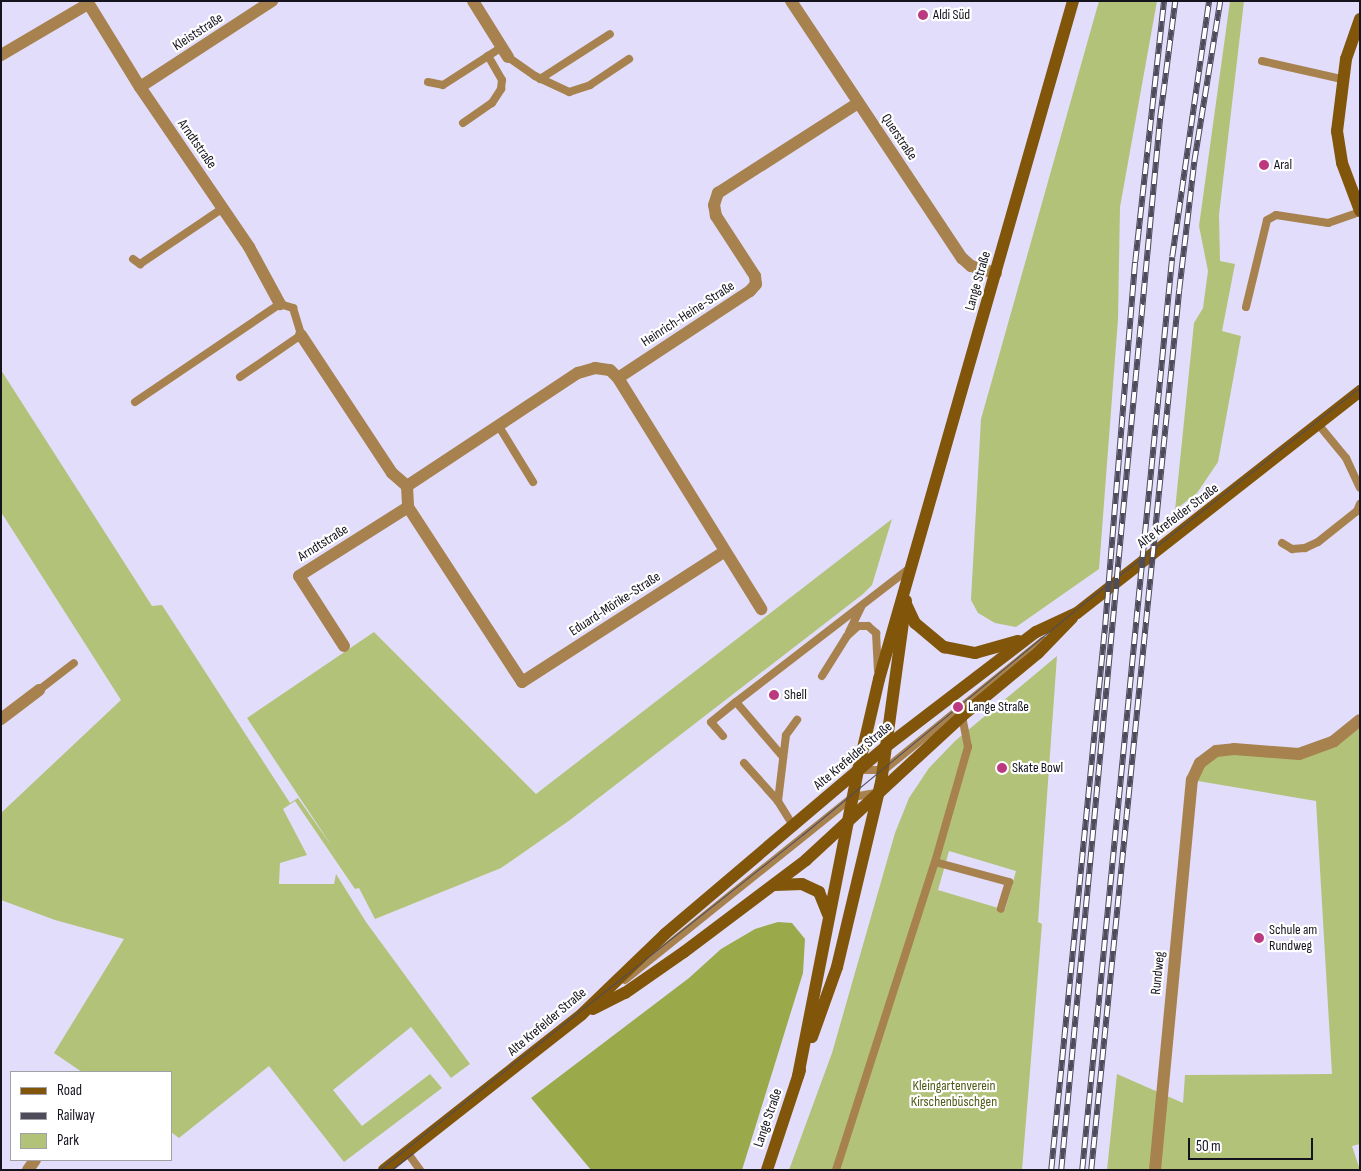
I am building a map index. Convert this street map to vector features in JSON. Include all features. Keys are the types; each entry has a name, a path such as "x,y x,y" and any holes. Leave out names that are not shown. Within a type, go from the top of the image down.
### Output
{"street":[{"name":"Kleiststraße","path":"140,87 272,1"},
{"path":"473,1 505,52"},
{"name":"Querstraße","path":"791,1 962,258 971,266 996,274"},
{"name":"Lange Straße","path":"798,1076 858,770 879,679 1073,1"},
{"name":"Arndtstraße","path":"88,3 140,87 224,208 276,292 280,304"},
{"path":"1,55 88,3"},
{"path":"1360,20 1342,79 1337,131 1342,164 1360,212"},
{"name":"Heinrich-Heine-Straße","path":"618,378 756,284 755,276 716,216 714,205 718,193 858,103"},
{"name":"Arndtstraße","path":"302,335 392,473 407,486"},
{"path":"408,507 407,486 578,373 595,368 610,370 618,378 761,609"},
{"name":"Alte Krefelder Straße","path":"384,1170 582,1014 666,934 794,827 888,745 1036,632 1077,613 1360,391"},
{"name":"Arndtstraße","path":"344,646 299,576 408,507"},
{"name":"Eduard-Mörike-Straße","path":"408,507 522,682 724,552"},
{"name":"Lange Straße","path":"767,1170 837,967 879,793 888,745 910,568"},
{"path":"906,604 915,623 928,635 944,646 961,651 975,653 992,649 1036,632"},
{"path":"582,1014 625,993 775,885 848,823 962,716 1038,653 1077,613"},
{"path":"3,713 38,690"},
{"name":"Rundweg","path":"1154,1170 1192,780 1200,763 1216,751 1234,749 1299,754 1334,741 1360,720"},
{"path":"775,885 802,884 819,892 829,918"}],"lane":[{"path":"540,79 610,34"},
{"path":"428,82 443,85 488,56 505,52 540,79 560,90 578,91 629,59"},
{"path":"463,123 492,104 501,89 501,76 488,56"},
{"path":"1262,61 1342,79"},
{"path":"133,259 140,264 224,208"},
{"path":"1246,307 1265,224 1271,216 1328,223 1360,212"},
{"path":"135,402 280,304"},
{"name":"Arndtstraße","path":"280,304 293,308 302,335"},
{"path":"240,377 302,335"},
{"path":"1318,424 1346,458 1360,488"},
{"path":"498,425 534,482"},
{"path":"1282,543 1292,549 1305,548 1318,542 1357,510 1360,504"},
{"path":"723,736 711,722 910,568"},
{"path":"822,676 847,636 862,605"},
{"path":"858,770 884,770 1077,613"},
{"path":"847,636 858,626 868,626 876,633 879,679"},
{"path":"38,690 74,663"},
{"path":"736,702 783,758"},
{"path":"836,1170 935,862 968,747 962,716"},
{"path":"778,801 786,736 797,720"},
{"path":"744,763 778,801 794,827"},
{"path":"582,1014 853,797 879,793"},
{"path":"935,862 1009,882 1002,909"},
{"path":"407,1152 420,1170"}],"green space":[{"path":"1099,1 1157,1 1120,207 1118,319 1099,569 1016,627 995,623 978,613 971,600 981,419"},
{"path":"1230,1 1244,1 1219,215 1220,261 1235,264 1222,331 1241,336 1218,462 1197,493 1175,510 1194,323 1203,308 1208,271 1199,226"},
{"path":"1,370 152,606 162,605 290,803 298,798 333,848 247,718 374,632 536,794 892,519 872,585 863,594 570,820 501,868 375,919 359,888 355,889 295,801 283,809 307,855 280,863 279,884 334,884 336,874 366,922 470,1064 451,1078 411,1027 333,1090 362,1126 430,1074 442,1088 344,1162 269,1066 179,1138 172,1133 172,1071 81,1071 54,1053 124,939 55,920 1,900 1,813 121,700 1,512"},
{"name":"Kleingartenverein Kirschenbüschgen","path":"1057,656 1038,922 1042,924 1022,1170 789,1170 832,1053 895,833 909,798 929,768 955,741","holes":["949,851 1016,871 1005,910 938,890"]},
{"path":"1360,720 1360,1144 1352,1146 1360,1170 1107,1170 1117,1074 1183,1103 1185,1075 1332,1074 1316,801 1192,780 1216,751 1299,754"},
{"path":"778,922 792,923 805,939 803,973 742,1170 591,1170 531,1098 689,978 721,949 755,929"}],"tram line":[{"path":"379,1170 802,835 1080,606 1360,387"},
{"path":"391,1170 413,1153"}],"railway":[{"path":"1051,1170 1105,625 1135,262 1164,1"},
{"path":"1061,1170 1160,117 1175,1"},
{"path":"1082,1170 1172,257 1209,1"},
{"path":"1091,1170 1179,290 1194,162 1220,1"}],"place":[{"name":"Aldi Süd","path":"923,15"},
{"name":"Aral","path":"1264,165"},
{"name":"Shell","path":"774,695"},
{"name":"Lange Straße","path":"958,707"},
{"name":"Skate Bowl","path":"1002,768"},
{"name":"Schule am Rundweg","path":"1259,938"}]}
